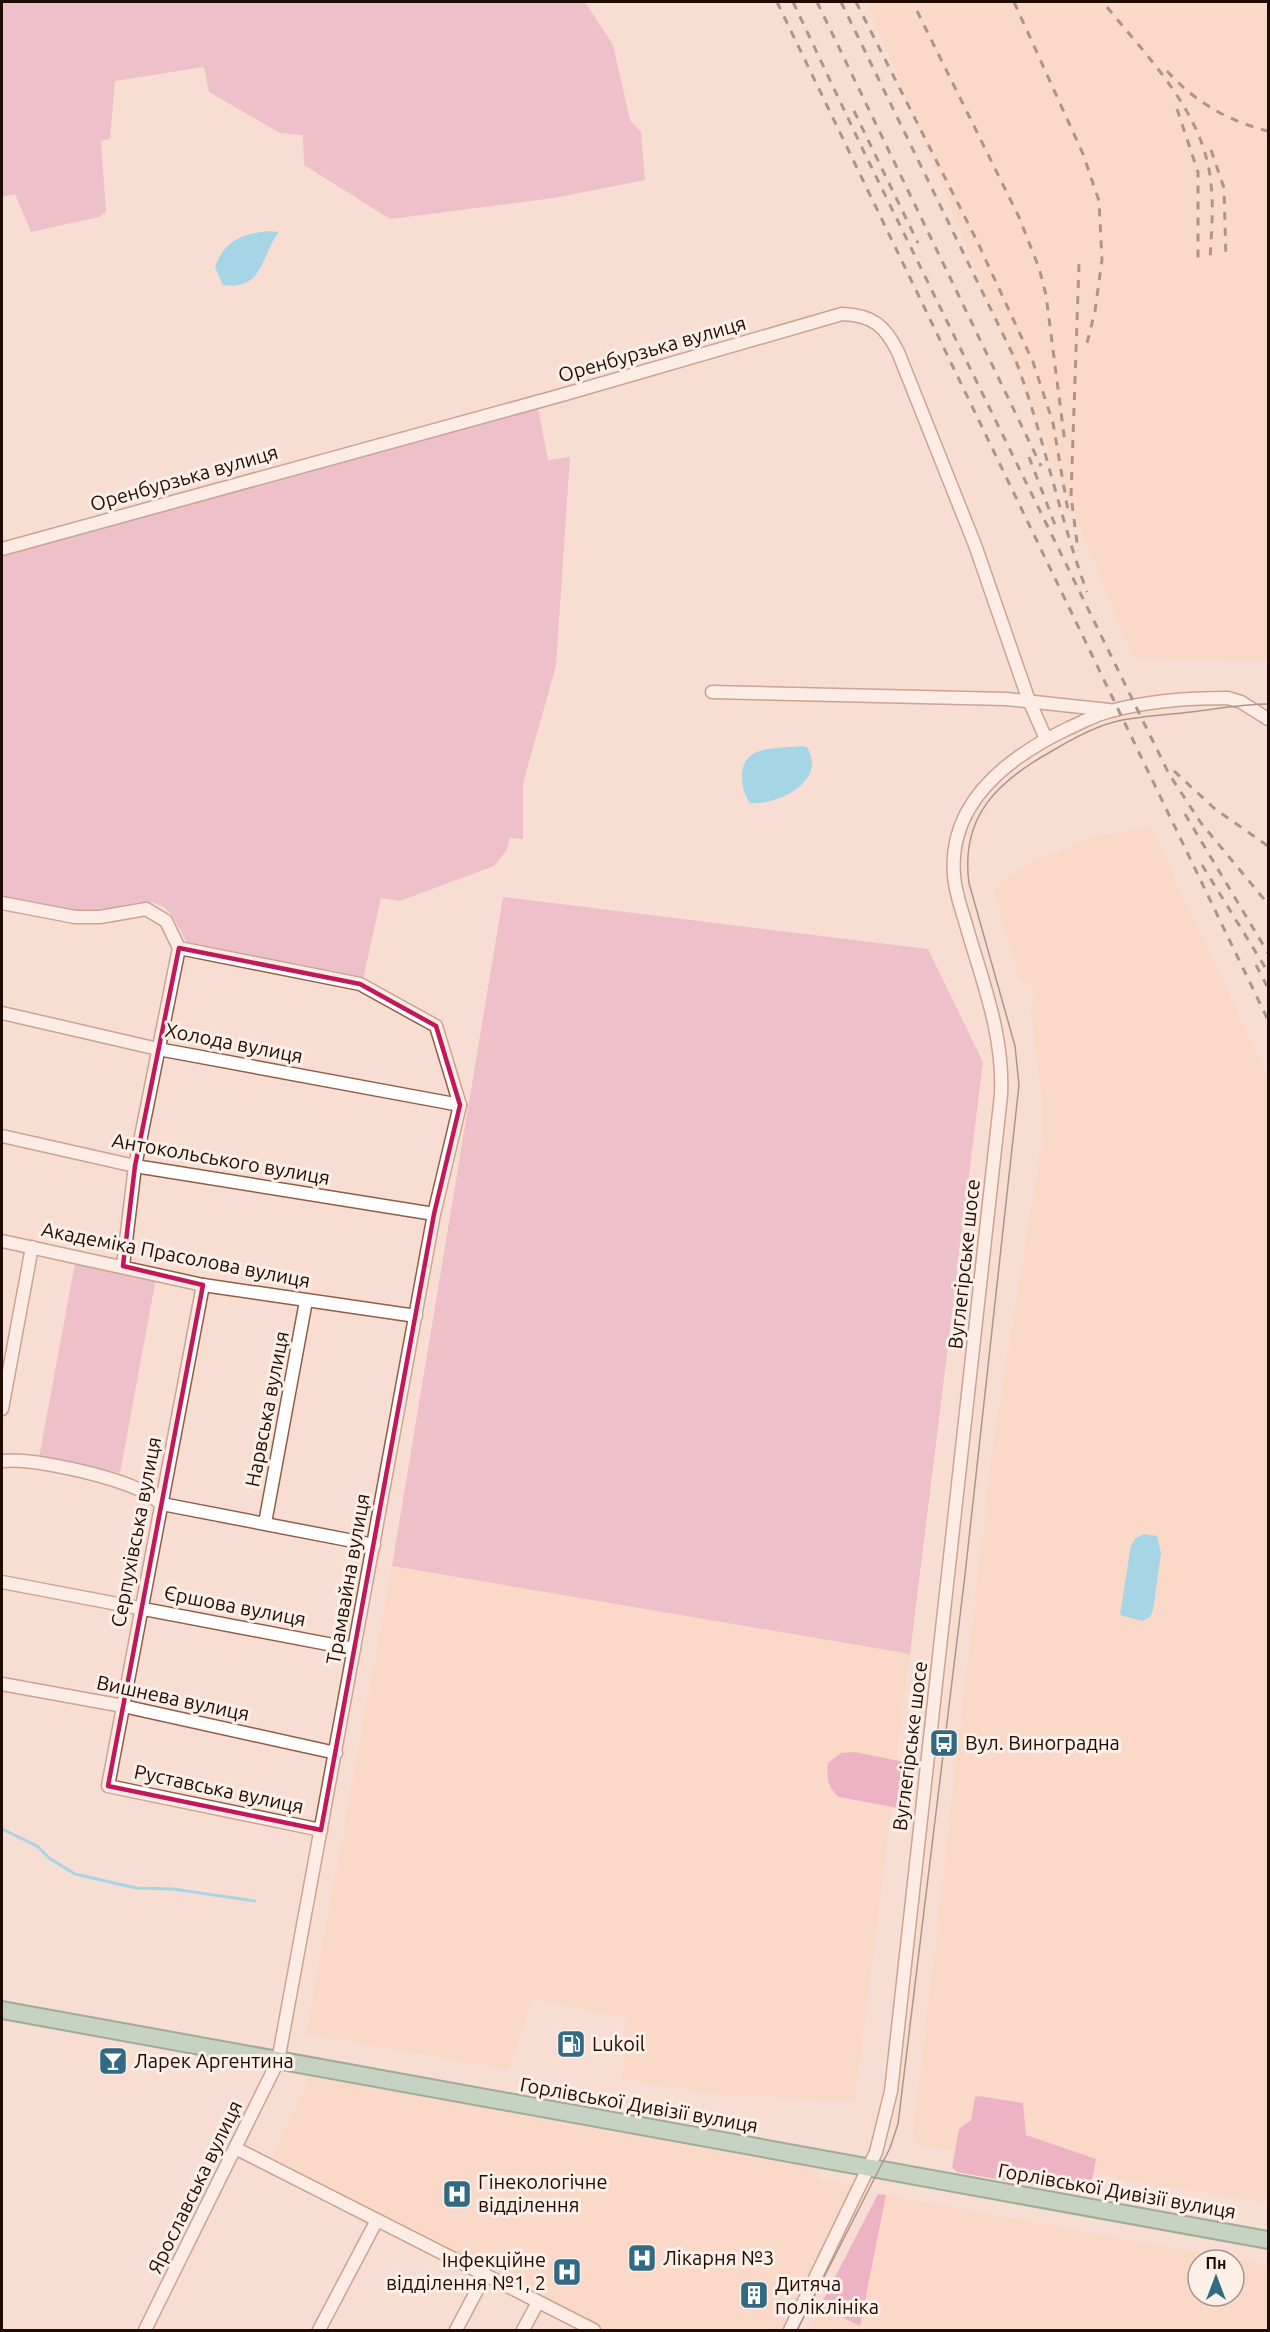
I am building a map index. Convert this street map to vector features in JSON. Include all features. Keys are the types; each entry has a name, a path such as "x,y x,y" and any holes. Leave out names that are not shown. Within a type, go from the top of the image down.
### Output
{"main road":[{"name":"Горлівської Дивізії вулиця","path":"2,2010 1269,2240"}],"street":[{"name":"Оренбурзька вулиця","path":"2,549 562,395 843,314 856,315 873,319 882,325 898,352 975,545 1029,700 1046,739"},
{"path":"712,692 1029,700 1111,711"},
{"name":"Вуглегірське шосе","path":"790,2331 869,2168 882,2136 893,2069 965,1441 1002,1072 994,1019 956,888 954,862 965,816 980,791 1004,766 1046,739 1111,711 1228,698 1241,702 1269,719"},
{"path":"2,903 75,917 100,917 146,909 166,921 179,948 135,1166 123,1266"},
{"path":"179,948 360,984 436,1026 460,1105"},
{"name":"Холода вулиця","path":"2,1013 158,1049 460,1105"},
{"name":"Трамвайна вулиця","path":"278,2061 434,1214 460,1105"},
{"name":"Антокольського вулиця","path":"2,1136 135,1166 434,1214"},
{"name":"Академіка Прасолова вулиця","path":"2,1241 203,1285 416,1316"},
{"path":"2,1409 32,1247"},
{"name":"Серпухівська вулиця","path":"108,1786 203,1285"},
{"name":"Нарвська вулиця","path":"265,1523 306,1301"},
{"path":"2,1461 27,1462 88,1474 139,1489 162,1504 374,1545"},
{"name":"Єршова вулиця","path":"2,1582 354,1649"},
{"name":"Вишнева вулиця","path":"2,1684 123,1706 336,1753"},
{"name":"Руставська вулиця","path":"108,1786 321,1830"},
{"name":"Ярославська вулиця","path":"145,2331 237,2149 278,2061"},
{"path":"237,2149 594,2331"},
{"path":"319,2331 377,2220"},
{"path":"456,2331 485,2275"},
{"path":"523,2331 538,2302"}],"highlighted area":[{"path":"179,948 360,984 436,1026 460,1105 434,1214 321,1830 108,1786 203,1285 123,1266 135,1166"}],"shaded area":[{"path":"2,2 585,2 613,45 630,120 641,132 645,180 554,198 390,219 304,165 303,135 280,133 209,92 204,67 115,81 110,139 101,141 106,212 99,217 31,232 15,194 2,197"},
{"path":"867,2 1268,2 1268,661 1133,658"},
{"path":"538,408 548,460 570,457 556,666 523,783 523,839 510,838 507,850 494,866 400,901 381,898 363,979 188,945 170,913 154,903 140,902 103,910 78,912 2,900 2,556"},
{"path":"1151,827 1268,1076 1268,2203 912,2144 992,1452 1042,1139 1042,1097 1031,1010 1037,992 1019,979 993,889 1028,863 1094,836"},
{"path":"503,897 928,949 983,1062 910,1654 392,1566"},
{"path":"75,1263 156,1278 120,1473 39,1458"},
{"path":"392,1566 910,1654 855,2102 711,2094 622,2079 625,2018 533,1999 510,2070 306,2034"},
{"path":"855,1752 904,1762 914,1775 911,1798 898,1808 839,1797 832,1790 829,1782 828,1763 841,1753"},
{"name":"Лікарня №3","path":"310,2076 820,2167 818,2178 856,2186 783,2330 605,2330 272,2158"},
{"path":"975,2097 1023,2103 1026,2135 1096,2159 1090,2191 1079,2194 957,2172 952,2167 959,2129 971,2120"},
{"path":"878,2194 886,2195 860,2326 820,2306"},
{"path":"886,2195 1186,2250 1186,2308 1246,2308 1246,2261 1268,2265 1268,2330 808,2330 820,2306 860,2326"}],"water":[{"path":"279,232 254,277 246,283 223,285 215,267 223,251 235,240 250,234"},
{"path":"807,747 812,759 811,771 806,780 786,796 761,803 750,803 746,797 742,780 748,758 755,753 772,748"},
{"path":"1144,1534 1157,1536 1161,1553 1153,1610 1150,1617 1142,1621 1120,1615 1131,1545 1136,1538"}],"waterway":[{"path":"2,1829 37,1846 49,1858 75,1874 136,1888 173,1889 255,1901"}],"tram line":[{"path":"797,2330 890,2148 898,2124 965,1575 1019,1085 1015,1046 969,883 968,859 971,838 977,820 987,803 1000,788 1033,763 1092,730 1109,723 1136,718 1268,704"}],"railway":[{"path":"777,2 1268,1020"},
{"path":"793,2 864,152 1169,774 1201,823 1268,904"},
{"path":"817,2 1041,466"},
{"path":"841,2 1016,361 1087,592"},
{"path":"856,2 977,241 1033,362 1053,423 1068,511"},
{"path":"1014,2 1083,154 1099,201 1102,260 1095,311 1086,347"},
{"path":"1107,7 1157,67 1187,111 1198,134 1207,158 1211,184 1210,262"},
{"path":"917,11 1019,217 1039,268 1046,295 1065,443"},
{"path":"1167,71 1189,92 1213,109 1239,122 1268,131"},
{"path":"1177,109 1198,172 1198,264"},
{"path":"854,111 918,243"},
{"path":"1211,150 1224,188 1226,259"},
{"path":"1071,496 1079,264"},
{"path":"1029,457 1057,530"},
{"path":"1072,503 1078,551"},
{"path":"1174,771 1215,809 1268,846"},
{"path":"1185,814 1268,953"},
{"path":"1202,865 1268,972"},
{"path":"1256,965 1268,988"}],"place":[{"name":"Вул. Виноградна","path":"944,1743"},
{"name":"Lukoil","path":"571,2044"},
{"name":"Ларек Аргентина","path":"113,2061"},
{"name":"Гінекологічне відділення","path":"457,2194"},
{"name":"Лікарня №3","path":"642,2258"},
{"name":"Інфекційне відділення №1, 2","path":"567,2272"},
{"name":"Дитяча поліклініка","path":"754,2295"}]}
